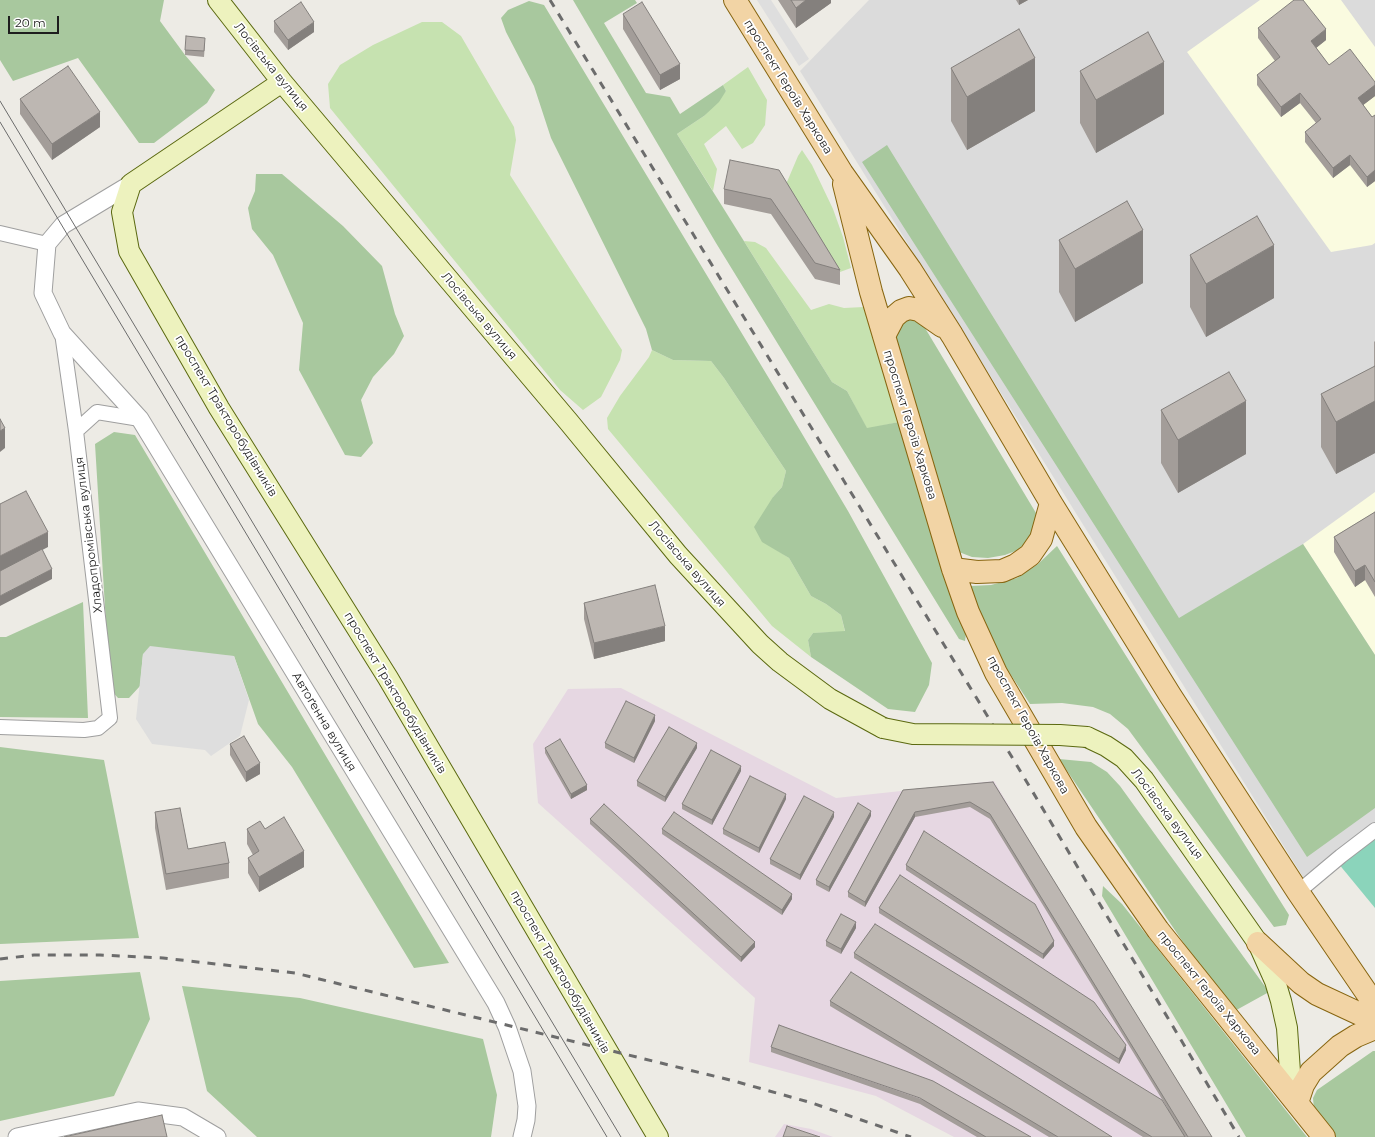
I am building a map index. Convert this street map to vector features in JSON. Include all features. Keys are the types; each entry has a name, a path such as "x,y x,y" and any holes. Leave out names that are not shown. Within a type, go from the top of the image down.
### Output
{"main road":[{"name":"Лосівська вулиця","path":"218,0 282,82 553,403 678,555 722,605 780,662 830,698 883,728 913,734 1060,735 1087,737 1106,746 1124,758 1144,780 1258,943 1274,981 1287,1028 1290,1072 1297,1103"},
{"name":"проспект Героїв Харкова","path":"735,0 842,173 910,269 952,335 1051,503 1170,695 1298,892 1375,1005"},
{"path":"131,184 282,82"},
{"name":"проспект Героїв Харкова","path":"842,173 870,292 953,569 968,612 996,673 1086,827 1158,930 1324,1137"},
{"name":"проспект Тракторобудівників","path":"131,184 122,212 129,251 219,408 388,678 658,1137"},
{"path":"884,336 894,317 901,311 909,308 919,310 935,320 952,335"},
{"path":"953,569 976,572 995,572 1002,571 1016,565 1030,555 1041,539 1051,503"},
{"path":"1258,943 1301,983 1317,994 1335,1004 1375,1021"},
{"path":"1297,1103 1303,1085 1311,1072 1340,1046 1356,1036 1375,1028"}],"street":[{"path":"0,233 47,244 63,225 131,184"},
{"name":"Хладопромівська вулиця","path":"0,727 84,730 98,728 110,718 104,652 62,333 43,293 47,244"},
{"name":"Автоґенна вулиця","path":"62,333 140,419 496,1003 507,1027 522,1070 527,1106 526,1120 522,1137"},
{"path":"76,431 97,412 140,419"},
{"path":"1298,892 1375,830"},
{"path":"17,1137 138,1111 183,1117 217,1137"}],"shaded area":[{"path":"757,0 771,0 809,59 799,66"},
{"path":"869,0 1375,0 1375,824 1303,877 800,71"},
{"path":"1260,0 1341,0 1375,47 1375,243 1372,245 1331,252 1187,52"},
{"path":"1375,492 1375,655 1303,544"},
{"path":"150,646 234,656 249,700 240,736 211,756 205,750 152,744 136,719 143,654"},
{"path":"621,688 836,798 994,781 1207,1137 954,1137 876,1096 749,1062 755,998 538,803 533,744 568,689"},
{"path":"784,1124 811,1129 833,1137 775,1137"}],"green space":[{"path":"0,0 164,0 160,21 185,55 215,90 207,103 154,143 139,143 78,58 13,81 0,60"},
{"path":"573,0 635,0 637,3 604,23 646,93 670,97 680,114 723,85 726,91 719,102 704,116 677,134 832,382 847,391 867,428 899,422 962,620 966,634 965,641 959,639 716,243"},
{"path":"529,1 544,5 848,511 932,663 929,685 915,712 888,709 811,657 808,640 813,633 845,631 841,615 826,604 811,596 789,558 762,542 754,527 773,497 782,487 786,471 711,361 673,360 652,350 646,329 551,138 534,86 506,32 501,18 508,10"},
{"path":"422,22 442,22 461,36 514,127 516,140 510,175 622,350 620,360 601,397 583,410 560,390 330,108 328,84 340,65 373,45"},
{"path":"748,67 767,100 765,125 753,143 742,149 726,126 704,144 717,169 713,191 677,134 704,116 726,91 723,85"},
{"path":"887,145 1179,618 1303,544 1375,655 1375,808 1307,857 862,162"},
{"path":"802,150 812,165 833,209 843,237 851,268 840,272 784,189"},
{"path":"256,174 282,174 343,226 382,266 395,314 404,336 394,354 373,377 361,400 373,443 361,457 345,455 299,370 303,323 273,255 252,229 248,208 255,191"},
{"path":"744,241 755,242 766,248 811,310 829,304 844,308 864,307 899,422 867,429 847,391 832,382"},
{"path":"909,317 922,323 1036,513 1036,525 1026,542 1018,550 1005,555 988,558 972,557 959,552 893,334"},
{"path":"652,350 673,360 711,361 786,471 782,487 773,497 772,547 789,558 811,596 826,604 841,615 845,632 813,633 808,640 811,657 772,626 608,429 607,418 620,396 649,357"},
{"path":"114,432 135,435 449,963 414,968 292,767 258,724 234,656 143,654 140,686 129,698 118,698 110,689 95,444"},
{"path":"1057,546 1289,915 1286,925 1274,927 1128,729 1110,714 1093,707 1062,703 1030,704 1007,669 985,627 970,586 991,585 1017,578 1038,564"},
{"path":"83,602 88,718 0,717 0,637 6,637"},
{"path":"0,747 104,760 139,938 0,944"},
{"path":"1059,759 1091,762 1107,772 1120,786 1269,992 1231,1013"},
{"path":"1375,835 1375,908 1338,863"},
{"path":"1103,886 1122,904 1307,1137 1246,1137 1102,896"},
{"path":"140,972 150,1019 114,1096 0,1121 0,981"},
{"path":"182,986 300,998 483,1039 497,1095 491,1137 257,1137 207,1091"},
{"path":"1375,1051 1375,1137 1335,1137 1314,1110 1313,1098 1317,1090"}],"building":[{"path":"791,0 806,0 796,8"},
{"path":"1294,0 1303,0 1326,29 1311,41 1329,65 1350,49 1375,82 1375,85 1358,98 1372,117 1375,115 1375,170 1367,177 1350,155 1333,168 1305,132 1321,119 1300,93 1281,107 1257,75 1280,57 1258,28"},
{"path":"301,2 314,22 288,40 274,21"},
{"path":"642,2 680,64 660,75 623,14"},
{"path":"1019,29 1035,58 967,97 951,68"},
{"path":"1148,32 1164,62 1096,100 1080,71"},
{"path":"186,36 205,38 204,51 185,50"},
{"path":"68,66 100,112 52,144 20,99"},
{"path":"730,160 779,170 840,270 815,263 771,199 724,189"},
{"path":"1127,201 1143,230 1075,269 1059,240"},
{"path":"1257,216 1274,245 1206,284 1190,255"},
{"path":"1375,366 1375,401 1336,422 1321,394"},
{"path":"1229,372 1246,401 1178,440 1161,410"},
{"path":"0,419 5,428 0,431"},
{"path":"26,491 48,532 0,556 0,504"},
{"path":"1375,512 1375,582 1365,565 1355,571 1334,537"},
{"path":"42,549 52,569 0,596 0,571"},
{"path":"655,585 665,626 594,643 584,603"},
{"path":"626,701 655,715 634,758 605,743"},
{"path":"669,727 697,743 665,797 637,781"},
{"path":"244,736 260,763 246,772 230,744"},
{"path":"560,739 587,785 571,794 545,748"},
{"path":"711,750 741,766 712,820 682,804"},
{"path":"750,776 786,794 759,848 723,829"},
{"path":"993,782 1212,1137 1188,1137 990,814 970,802 915,812 865,902 848,892 903,790"},
{"path":"804,796 834,812 800,875 770,859"},
{"path":"858,803 871,811 829,887 816,880"},
{"path":"604,804 755,942 741,957 590,819"},
{"path":"180,808 188,849 225,842 229,863 166,874 155,812"},
{"path":"674,812 792,894 782,910 662,829"},
{"path":"284,817 304,851 259,877 248,858 259,851 247,829 260,821 265,829"},
{"path":"924,831 1035,904 1054,941 1043,954 906,865"},
{"path":"900,875 1094,1002 1126,1045 1119,1059 879,908"},
{"path":"841,914 856,922 841,949 826,941"},
{"path":"875,924 1162,1100 1185,1137 1152,1137 854,953"},
{"path":"851,972 1112,1137 1058,1137 830,1001"},
{"path":"779,1025 933,1081 1031,1137 986,1137 920,1098 771,1047"},
{"path":"162,1115 167,1137 64,1137"},
{"path":"787,1126 820,1137 783,1137"}],"tram line":[{"path":"0,101 621,1137"},
{"path":"0,122 607,1137"}],"railway":[{"path":"550,0 979,702 1239,1137"},
{"path":"0,959 34,955 100,955 163,958 295,973 734,1081 812,1103 911,1137"}]}
